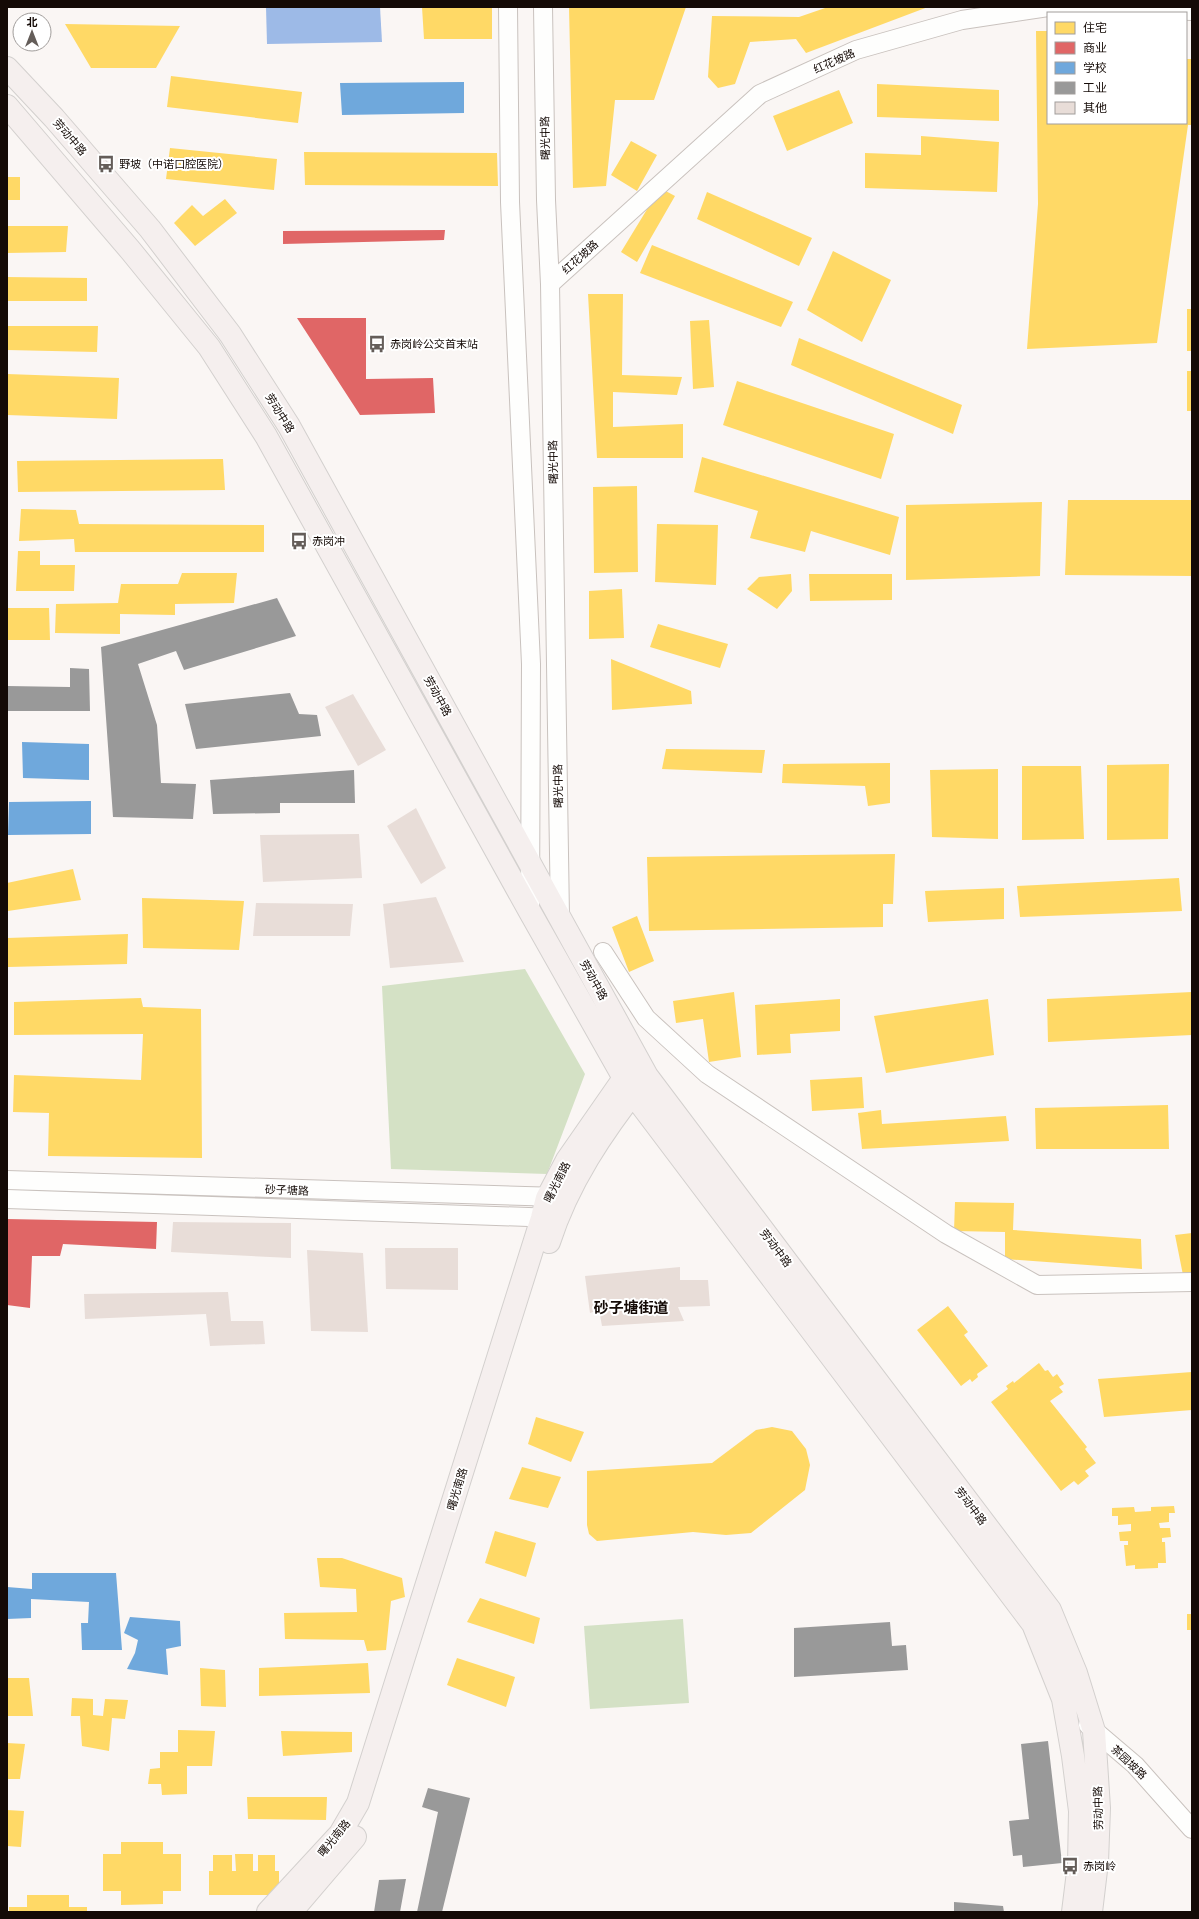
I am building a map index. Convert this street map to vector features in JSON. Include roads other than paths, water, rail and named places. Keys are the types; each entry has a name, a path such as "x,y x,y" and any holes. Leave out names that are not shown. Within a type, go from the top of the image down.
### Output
{"main road":[{"name":"劳动中路","path":"7,68 54,118 150,229 230,334 289,426 642,1067 798,1278 1050,1610 1074,1667 1094,1731 1099,1808 1097,1862 1091,1912"},
{"name":"劳动中路","path":"7,106 126,245 209,346 266,436 628,1086 1033,1624 1063,1698 1073,1756 1080,1811 1079,1864 1073,1912"},
{"name":"曙光南路","path":"291,1912 354,1839 372,1807 567,1160 642,1067"},
{"name":"曙光南路","path":"268,1912 340,1834 358,1803 553,1208"}],"street":[{"path":"508,7 510,202 531,664 530,912"},
{"name":"曙光中路","path":"543,7 546,200 550,284 560,917"},
{"name":"红花坡路","path":"550,284 760,94 856,50 962,20 1048,8 1192,11"},
{"path":"603,952 646,1018 707,1074 946,1234 988,1258 1037,1285 1192,1282"},
{"name":"砂子塘路","path":"7,1180 553,1208"},
{"name":"砂子塘路","path":"7,1199 553,1208"},
{"name":"茶园坡路","path":"1063,1698 1094,1731 1135,1765 1192,1829"}],"water":[{"path":"266,7 380,7 382,42 267,44"}],"place":[{"name":"野坡（中诺口腔医院）","path":"106,164"},
{"name":"赤岗岭公交首末站","path":"377,344"},
{"name":"赤岗冲","path":"299,541"},
{"name":"赤岗岭","path":"1070,1866"}],"district":[{"name":"砂子塘街道","path":"631,1307"}]}
